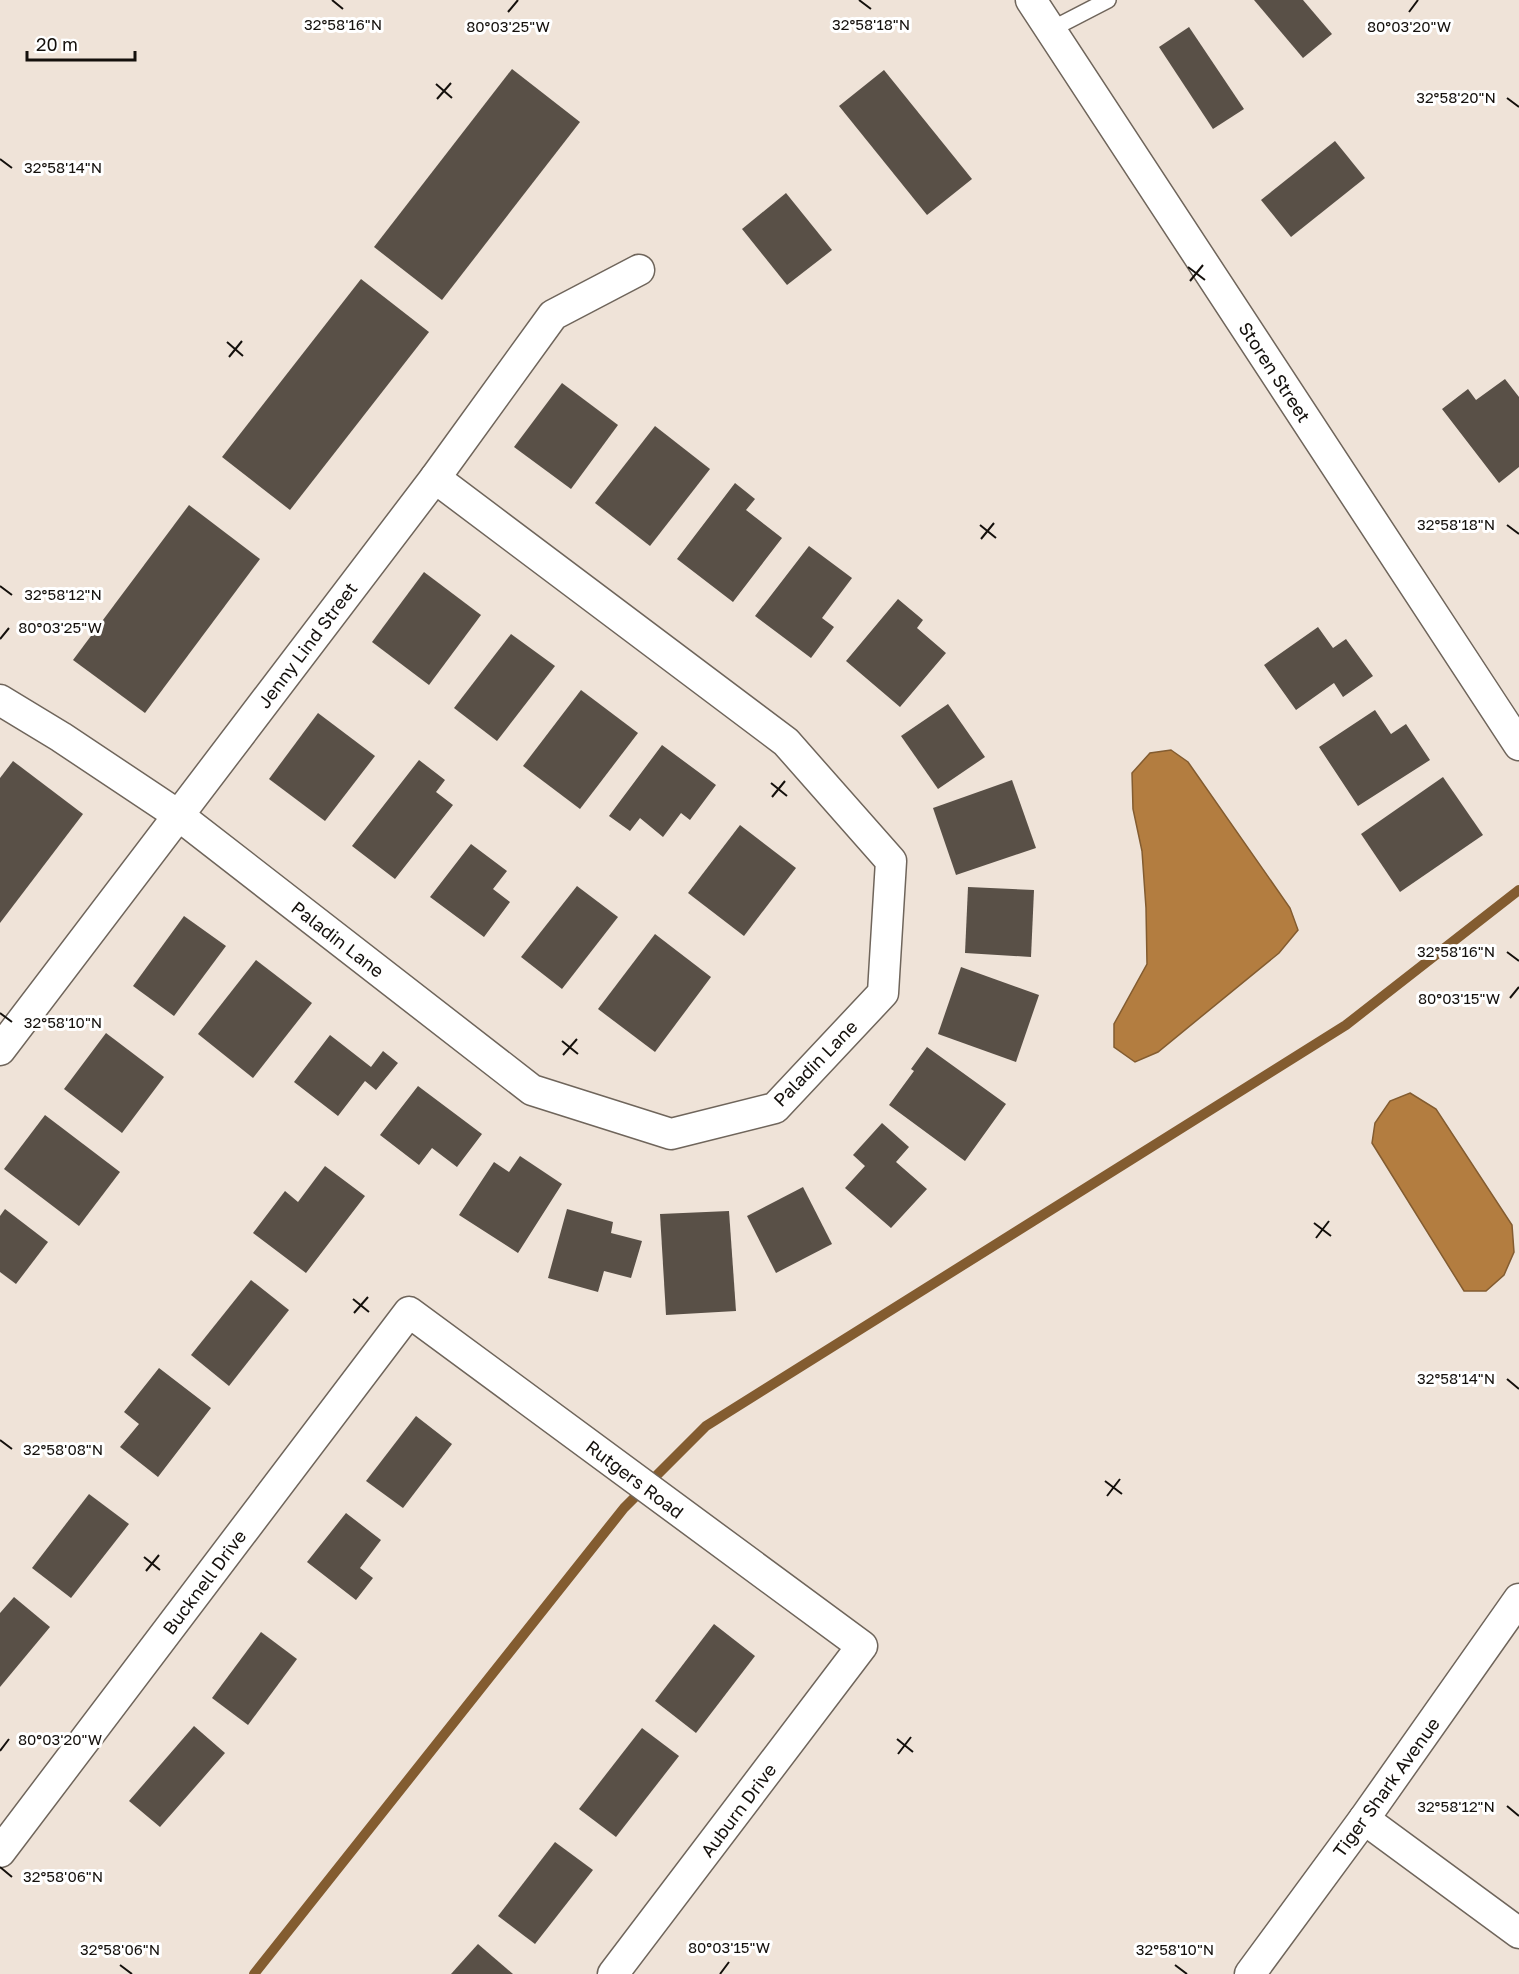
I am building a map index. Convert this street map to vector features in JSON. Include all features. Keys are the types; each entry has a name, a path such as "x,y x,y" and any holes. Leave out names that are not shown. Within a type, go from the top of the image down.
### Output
{"street":[{"name":"Storen Street","path":"1031,0 1519,745"},
{"name":"Jenny Lind Street","path":"0,1050 435,478 553,315 639,270"},
{"name":"Paladin Lane","path":"0,700 61,736 178,815 532,1090 671,1134 776,1108 883,993 891,861 786,742 435,478"},
{"name":"Rutgers Road","path":"409,1312 862,1646"},
{"name":"Bucknell Drive","path":"0,1852 409,1312"},
{"name":"Tiger Shark Avenue","path":"1250,1974 1364,1819 1519,1599"},
{"name":"Auburn Drive","path":"613,1974 862,1646"},
{"path":"1364,1819 1519,1933"}],"lane":[{"path":"1050,30 1108,0"}],"shaded area":[{"path":"1171,750 1188,762 1290,908 1298,930 1279,953 1158,1052 1135,1062 1114,1047 1114,1024 1147,964 1142,851 1133,809 1132,773 1150,753"},
{"path":"1410,1093 1436,1109 1512,1225 1514,1252 1504,1275 1486,1291 1464,1291 1372,1143 1375,1123 1390,1101"}],"building":[{"path":"1254,0 1303,0 1332,34 1303,58"},
{"path":"1189,27 1244,109 1213,129 1159,47"},
{"path":"512,69 580,122 442,300 374,247"},
{"path":"884,70 972,179 927,215 839,106"},
{"path":"1335,141 1365,178 1291,237 1261,200"},
{"path":"786,193 832,250 787,285 742,229"},
{"path":"361,279 429,332 290,510 222,457"},
{"path":"1505,379 1519,397 1519,467 1499,483 1442,409 1468,389 1476,400"},
{"path":"562,383 618,425 571,489 514,447"},
{"path":"655,426 710,469 650,546 595,503"},
{"path":"735,483 755,499 746,510 782,538 733,602 677,559"},
{"path":"189,505 260,559 145,713 73,660"},
{"path":"809,546 852,578 822,618 834,627 811,658 755,616"},
{"path":"424,572 481,615 429,685 372,642"},
{"path":"898,599 923,620 917,628 946,653 900,707 846,661"},
{"path":"1318,627 1333,648 1346,639 1373,676 1343,697 1334,683 1296,710 1264,665"},
{"path":"511,634 555,666 497,741 454,708"},
{"path":"581,690 638,733 580,809 523,766"},
{"path":"948,704 985,757 938,789 901,736"},
{"path":"1375,710 1391,734 1406,724 1430,760 1358,806 1319,747"},
{"path":"318,713 375,756 325,821 269,779"},
{"path":"662,745 716,785 690,820 681,813 663,837 640,818 630,831 609,816"},
{"path":"419,760 445,780 436,792 453,805 395,879 352,846"},
{"path":"13,761 83,814 0,923 0,778"},
{"path":"1443,777 1483,835 1400,892 1361,834"},
{"path":"1012,780 1036,848 956,875 933,808"},
{"path":"740,825 796,868 744,936 688,893"},
{"path":"471,844 507,871 493,889 510,902 484,937 430,897"},
{"path":"577,886 618,917 562,989 521,957"},
{"path":"968,887 1034,890 1031,957 965,953"},
{"path":"184,916 226,946 174,1016 133,986"},
{"path":"655,934 711,977 655,1052 598,1009"},
{"path":"256,960 312,1003 253,1078 198,1034"},
{"path":"961,967 1039,995 1016,1062 938,1034"},
{"path":"106,1033 164,1077 122,1133 64,1089"},
{"path":"330,1035 371,1067 383,1051 398,1063 376,1090 365,1081 338,1116 294,1082"},
{"path":"927,1047 1006,1104 965,1161 889,1105 914,1071 911,1069"},
{"path":"418,1086 482,1134 457,1167 432,1148 419,1165 380,1135"},
{"path":"45,1115 120,1172 79,1226 4,1169"},
{"path":"882,1123 909,1147 896,1162 927,1189 891,1228 845,1188 865,1166 853,1155"},
{"path":"520,1156 562,1184 518,1253 459,1215 494,1162 509,1172"},
{"path":"325,1166 365,1196 306,1273 253,1233 285,1191 298,1202"},
{"path":"803,1187 832,1244 776,1273 747,1216"},
{"path":"5,1209 48,1242 16,1284 0,1272 0,1216"},
{"path":"567,1209 613,1222 611,1233 642,1241 631,1278 604,1271 598,1292 548,1278"},
{"path":"729,1211 736,1311 666,1315 660,1214"},
{"path":"251,1280 289,1310 229,1386 191,1355"},
{"path":"159,1368 211,1408 158,1477 120,1447 139,1424 124,1412"},
{"path":"416,1416 452,1444 403,1508 366,1481"},
{"path":"89,1494 129,1524 71,1598 32,1568"},
{"path":"346,1513 381,1540 360,1568 373,1578 356,1600 307,1562"},
{"path":"14,1597 50,1627 0,1687 0,1613"},
{"path":"714,1624 755,1656 696,1733 655,1701"},
{"path":"261,1632 297,1659 248,1725 212,1698"},
{"path":"194,1726 225,1753 160,1827 129,1801"},
{"path":"642,1728 679,1756 616,1837 579,1809"},
{"path":"555,1842 593,1870 535,1944 498,1916"},
{"path":"478,1944 513,1974 451,1974"}],"waterway":[{"path":"254,1974 624,1508 706,1426 1346,1025 1519,890"}]}
